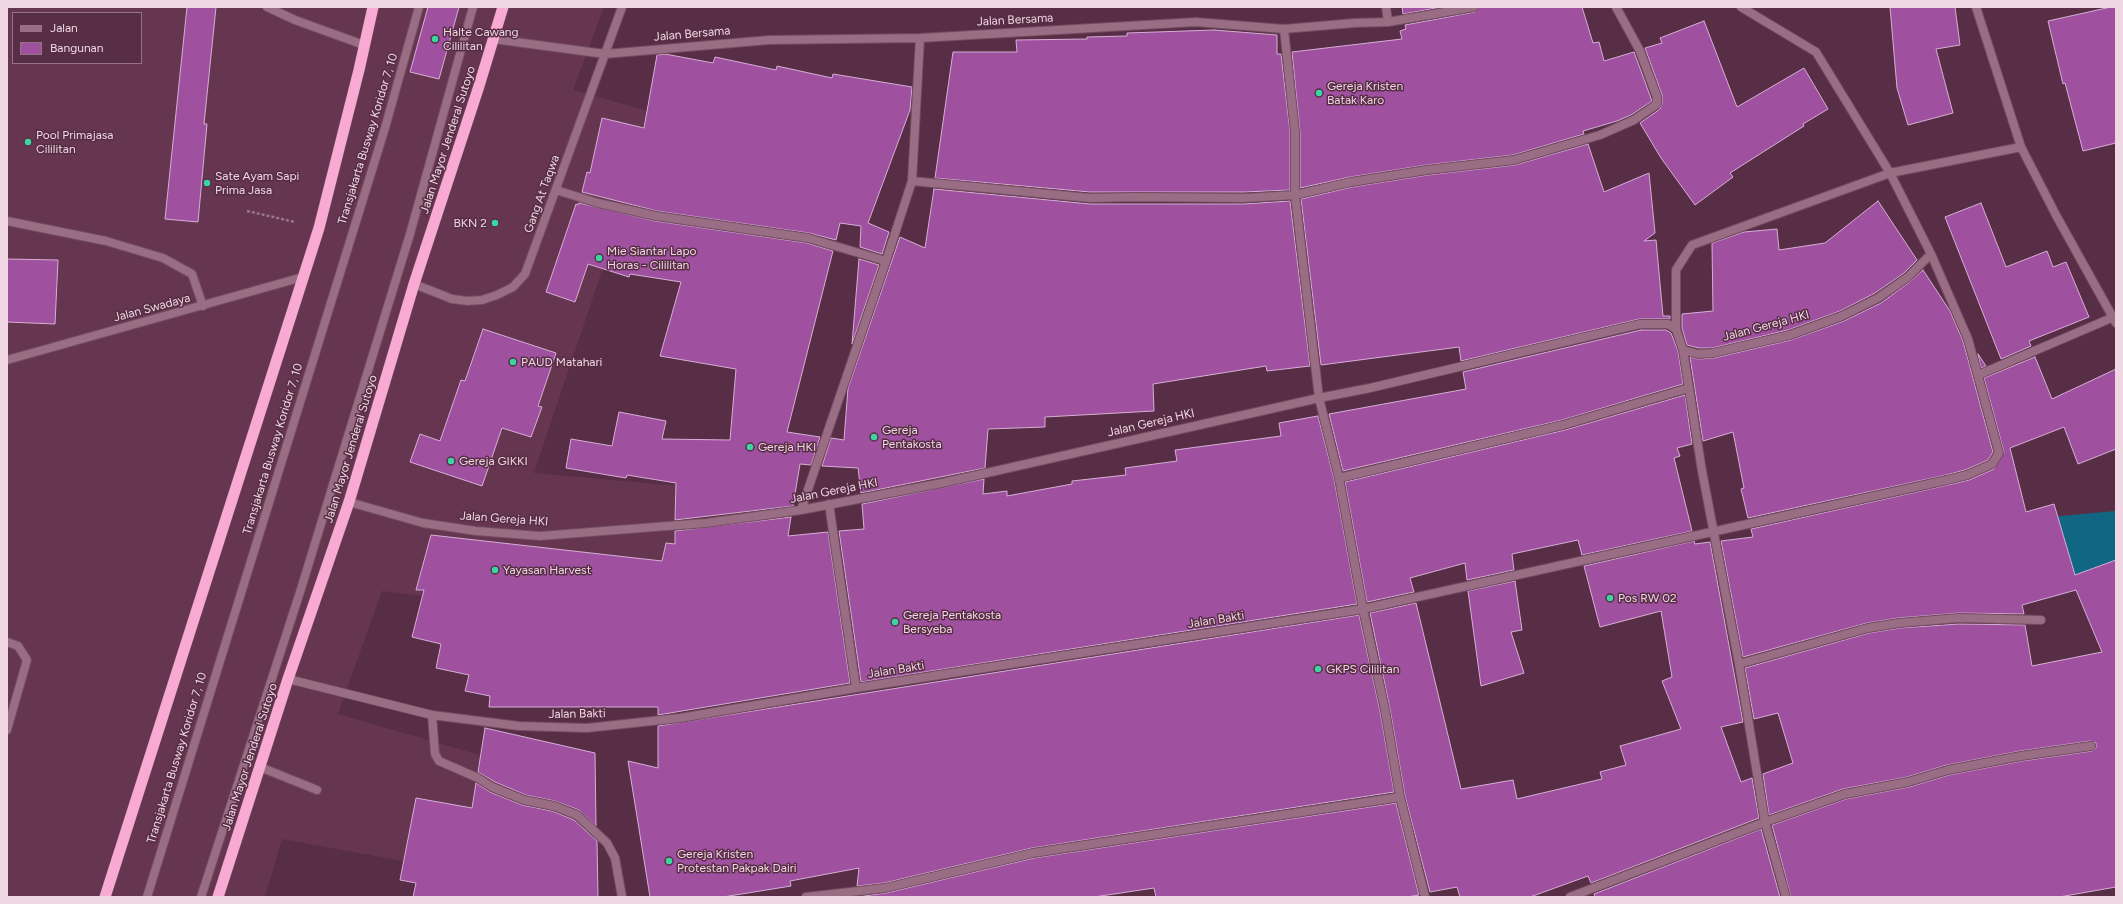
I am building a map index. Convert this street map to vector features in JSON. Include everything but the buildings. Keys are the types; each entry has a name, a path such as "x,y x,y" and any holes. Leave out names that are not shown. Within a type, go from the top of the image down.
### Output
{"highway":[{"path":"105,897 319,228 373,7"},
{"name":"Jalan Mayor Jenderal Sutoyo","path":"218,897 288,678 349,502 414,284 503,7"}],"street":[{"path":"267,7 295,20 364,45"},
{"name":"Transjakarta Busway Koridor 7, 10","path":"146,897 385,128 419,7"},
{"path":"201,897 301,589 406,249 473,7"},
{"name":"Gang At Taqwa","path":"414,284 452,299 468,301 482,300 513,287 525,274 622,7"},
{"path":"1386,7 1388,22"},
{"name":"Jalan Bersama","path":"493,39 605,54 769,40 920,38 1196,22 1284,29 1388,22 1474,7"},
{"path":"912,181 1090,198 1244,198 1295,195 1350,182 1427,170 1514,160 1600,135 1634,120 1657,104 1657,96 1640,51 1616,7"},
{"name":"Jalan Bakti","path":"288,678 432,716 519,726 587,728 680,718 856,688 1363,609 1947,480 1968,475 1992,464 1999,453 1968,339 1931,254 1890,173 1816,52 1741,7"},
{"path":"1976,7 2021,147 2115,319 1978,375"},
{"path":"1284,29 1295,132 1295,195 1319,398 1339,478 1363,609 1385,710 1400,797 1425,897"},
{"path":"801,510 912,181 920,38"},
{"path":"1786,897 1765,822 1739,664 1713,532 1688,388 1683,350 1676,329 1676,270 1692,245 1890,173 2021,147"},
{"path":"556,190 598,203 656,216 808,238 886,261"},
{"path":"7,221 106,241 163,258 192,274 203,306"},
{"name":"Jalan Gereja HKI","path":"1683,350 1698,354 1727,350 1790,335 1842,316 1878,298 1908,277 1931,254"},
{"name":"Jalan Swadaya","path":"7,360 303,278"},
{"name":"Jalan Gereja HKI","path":"349,502 423,523 476,531 540,536 706,523 801,510 942,483 1319,398 1377,387 1640,324 1668,324 1676,329"},
{"path":"1339,478 1563,425 1688,388"},
{"path":"829,504 856,688"},
{"path":"1739,664 1868,628 1932,619 1959,618 2040,620"},
{"path":"7,642 18,646 27,660 7,730"},
{"path":"432,716 435,754 439,761 478,778 492,787 524,800 554,806 577,815 607,843 615,858 622,897"},
{"path":"1570,897 1765,822 1846,794 1908,782 1948,770 2021,756 2091,746"},
{"path":"260,767 317,790"},
{"path":"806,897 885,888 1033,853 1400,797"}],"path":[{"path":"247,211 319,228"}],"shaded area":[{"path":"7,7 604,7 573,90 655,113 534,473 679,486 675,628 382,591 338,714 504,762 479,875 282,839 265,897 7,897"}],"waterway":[{"path":"2005,552 2116,542"}],"place":[{"name":"Halte Cawang Cililitan","path":"435,39"},
{"name":"Gereja Kristen Batak Karo","path":"1319,93"},
{"name":"Pool Primajasa Cililitan","path":"28,142"},
{"name":"Sate Ayam Sapi Prima Jasa","path":"207,183"},
{"name":"BKN 2","path":"495,223"},
{"name":"Mie Siantar Lapo Horas - Cililitan","path":"599,258"},
{"name":"PAUD Matahari","path":"513,362"},
{"name":"Gereja Pentakosta","path":"874,437"},
{"name":"Gereja HKI","path":"750,447"},
{"name":"Gereja GIKKI","path":"451,461"},
{"name":"Yayasan Harvest","path":"495,570"},
{"name":"Pos RW 02","path":"1610,598"},
{"name":"Gereja Pentakosta Bersyeba","path":"895,622"},
{"name":"GKPS Cililitan","path":"1318,669"},
{"name":"Gereja Kristen Protestan Pakpak Dairi","path":"669,861"}]}
